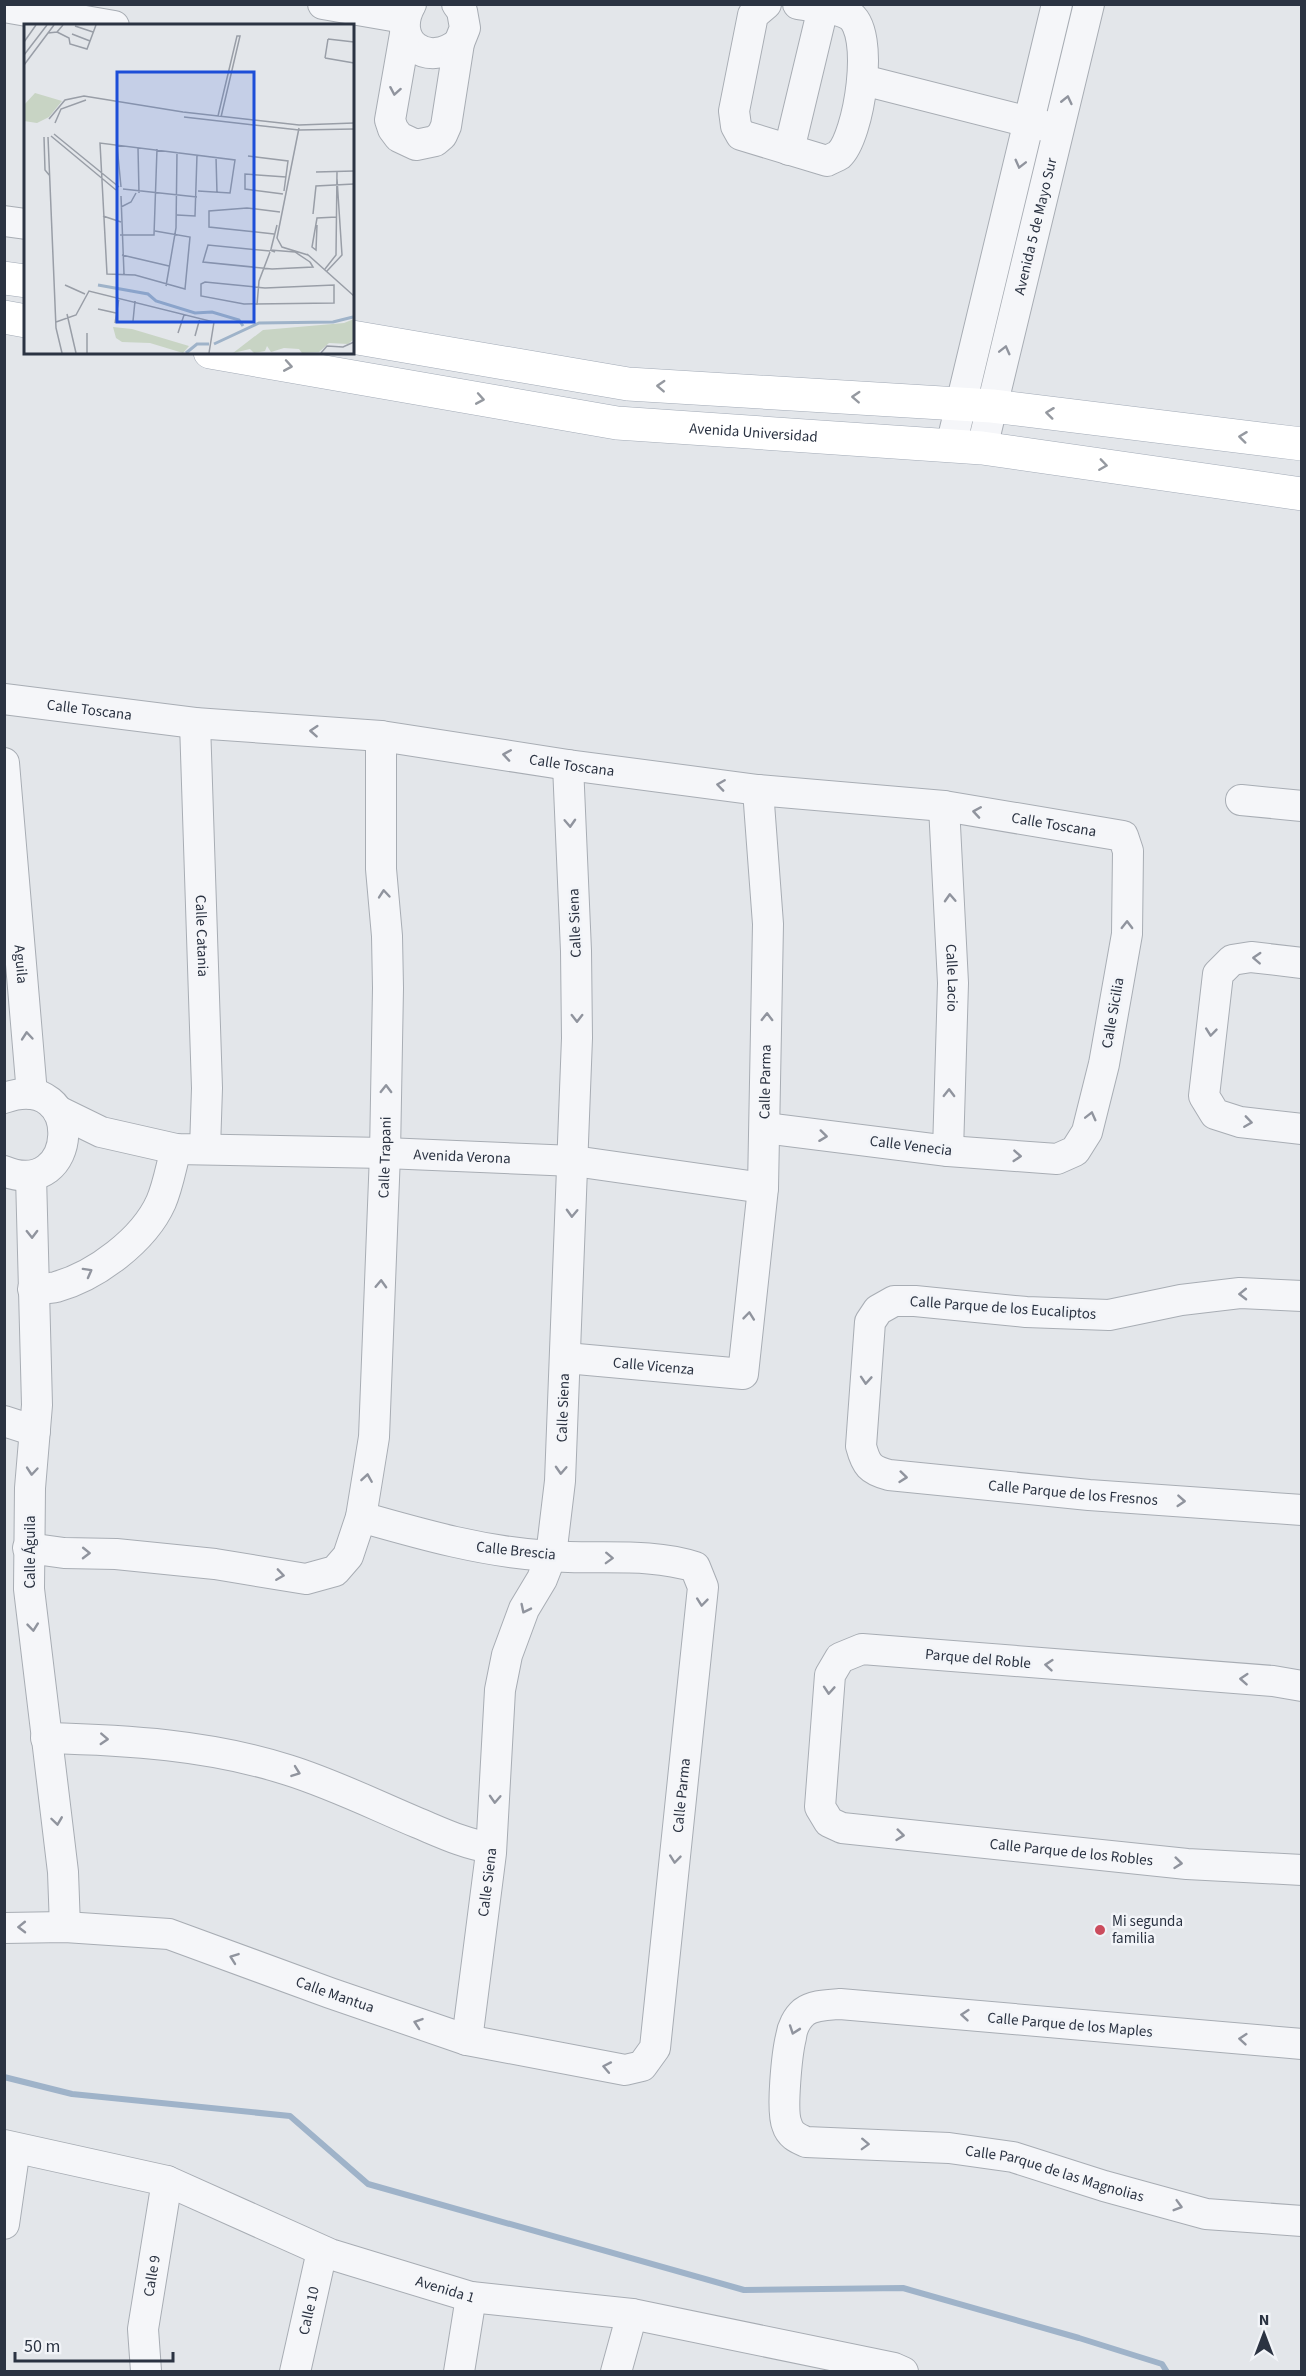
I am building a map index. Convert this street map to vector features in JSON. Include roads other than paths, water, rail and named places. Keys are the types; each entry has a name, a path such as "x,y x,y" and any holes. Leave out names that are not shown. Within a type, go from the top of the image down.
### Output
{"main road":[{"path":"4,278 24,281"},
{"path":"4,317 24,321"},
{"path":"354,337 627,384 976,405 1302,444"},
{"name":"Avenida Universidad","path":"221,354 617,423 967,447 1302,494"}],"street":[{"path":"115,24 120,4"},
{"path":"322,4 407,19"},
{"path":"407,19 390,120 399,137 416,145 435,141 446,126 459,43 465,28 462,11 457,4"},
{"path":"766,4 753,15 734,111 736,126 741,135 789,150 827,161 839,155 849,139 863,80 863,39 858,25 849,15 811,6 789,150"},
{"name":"Avenida 5 de Mayo Sur","path":"967,447 1030,123 1057,4"},
{"name":"Avenida 5 de Mayo Sur","path":"976,405 1060,129 1089,4"},
{"path":"4,7 103,24"},
{"path":"407,19 412,45 423,52 436,55 449,51 459,43"},
{"path":"863,80 1060,129"},
{"path":"4,221 24,224"},
{"name":"Calle Toscana","path":"4,699 195,723 381,736 568,765 758,790 944,806 1115,833 1123,836 1128,850"},
{"name":"Calle Catania","path":"33,1289 55,1287 83,1275 113,1258 134,1241 160,1205 190,1149 207,1088 195,723"},
{"name":"Calle Trapani","path":"28,1548 64,1553 116,1554 215,1564 306,1579 335,1571 348,1556 361,1517 374,1437 385,1154 388,988 387,936 381,869 381,736"},
{"name":"Aguila","path":"4,763 14,1093"},
{"name":"Calle Siena","path":"467,2040 491,1848 500,1690 507,1655 524,1609 542,1579 551,1556 560,1481 577,1038 576,951 568,765"},
{"name":"Calle Parma","path":"743,1374 764,1188 768,924 758,790"},
{"path":"1240,800 1302,806"},
{"name":"Calle Lacio","path":"944,806 953,983 948,1151"},
{"name":"Calle Sicilia","path":"1057,1159 1075,1151 1087,1131 1104,1064 1126,934 1128,850"},
{"path":"1302,963 1251,957 1232,960 1218,974 1204,1096 1215,1114 1240,1122 1302,1129"},
{"name":"Avenida Verona","path":"14,1093 51,1103 62,1124 190,1149 574,1161 764,1188"},
{"path":"18,1173 44,1171 55,1162 62,1151 62,1124"},
{"name":"Calle Venecia","path":"765,1128 948,1151 1057,1159"},
{"name":"Calle Águila","path":"18,1173 33,1289 37,1404 28,1548 29,1589 63,1872 65,1927"},
{"name":"Calle Parque de los Eucaliptos","path":"861,1446 870,1322 878,1311 894,1301 1026,1312 1110,1315 1181,1300 1240,1293 1302,1296"},
{"name":"Calle Vicenza","path":"566,1358 743,1374"},
{"path":"4,1421 35,1431"},
{"name":"Calle Parque de los Fresnos","path":"861,1446 865,1458 874,1471 889,1475 1089,1495 1302,1510"},
{"name":"Calle Brescia","path":"361,1517 493,1551 551,1556 674,1560"},
{"name":"Calle Parma","path":"655,2048 703,1587 695,1568 674,1560"},
{"name":"Parque del Roble","path":"842,1828 829,1822 819,1807 830,1675 840,1658 862,1649 1273,1681 1302,1686"},
{"path":"46,1738 106,1739 165,1745 288,1769 334,1786 461,1841 491,1848"},
{"name":"Calle Parque de los Robles","path":"842,1828 1187,1864 1302,1870"},
{"name":"Calle Mantua","path":"4,1928 65,1927 169,1934 467,2040 625,2070 642,2066 655,2048"},
{"name":"Calle Parque de los Maples","path":"806,2142 793,2136 786,2124 784,2109 791,2036 795,2023 805,2011 819,2006 840,2004 1302,2044"},
{"name":"Calle Parque de las Magnolias","path":"806,2142 949,2148 1014,2157 1104,2186 1206,2214 1302,2220"},
{"path":"4,2224 10,2146"},
{"name":"Avenida 1","path":"10,2146 167,2181 322,2251 471,2297 632,2314 785,2359 894,2368 903,2372"},
{"name":"Calle 9","path":"146,2371 143,2329 167,2181"},
{"name":"Calle 10","path":"295,2372 322,2251"},
{"path":"459,2372 471,2297"},
{"path":"616,2372 632,2314"}],"waterway":[{"path":"4,2077 72,2094 290,2116 368,2184 744,2290 903,2288 1162,2364 1167,2372"}],"place":[{"name":"Mi segunda familia","path":"1100,1930"}]}
